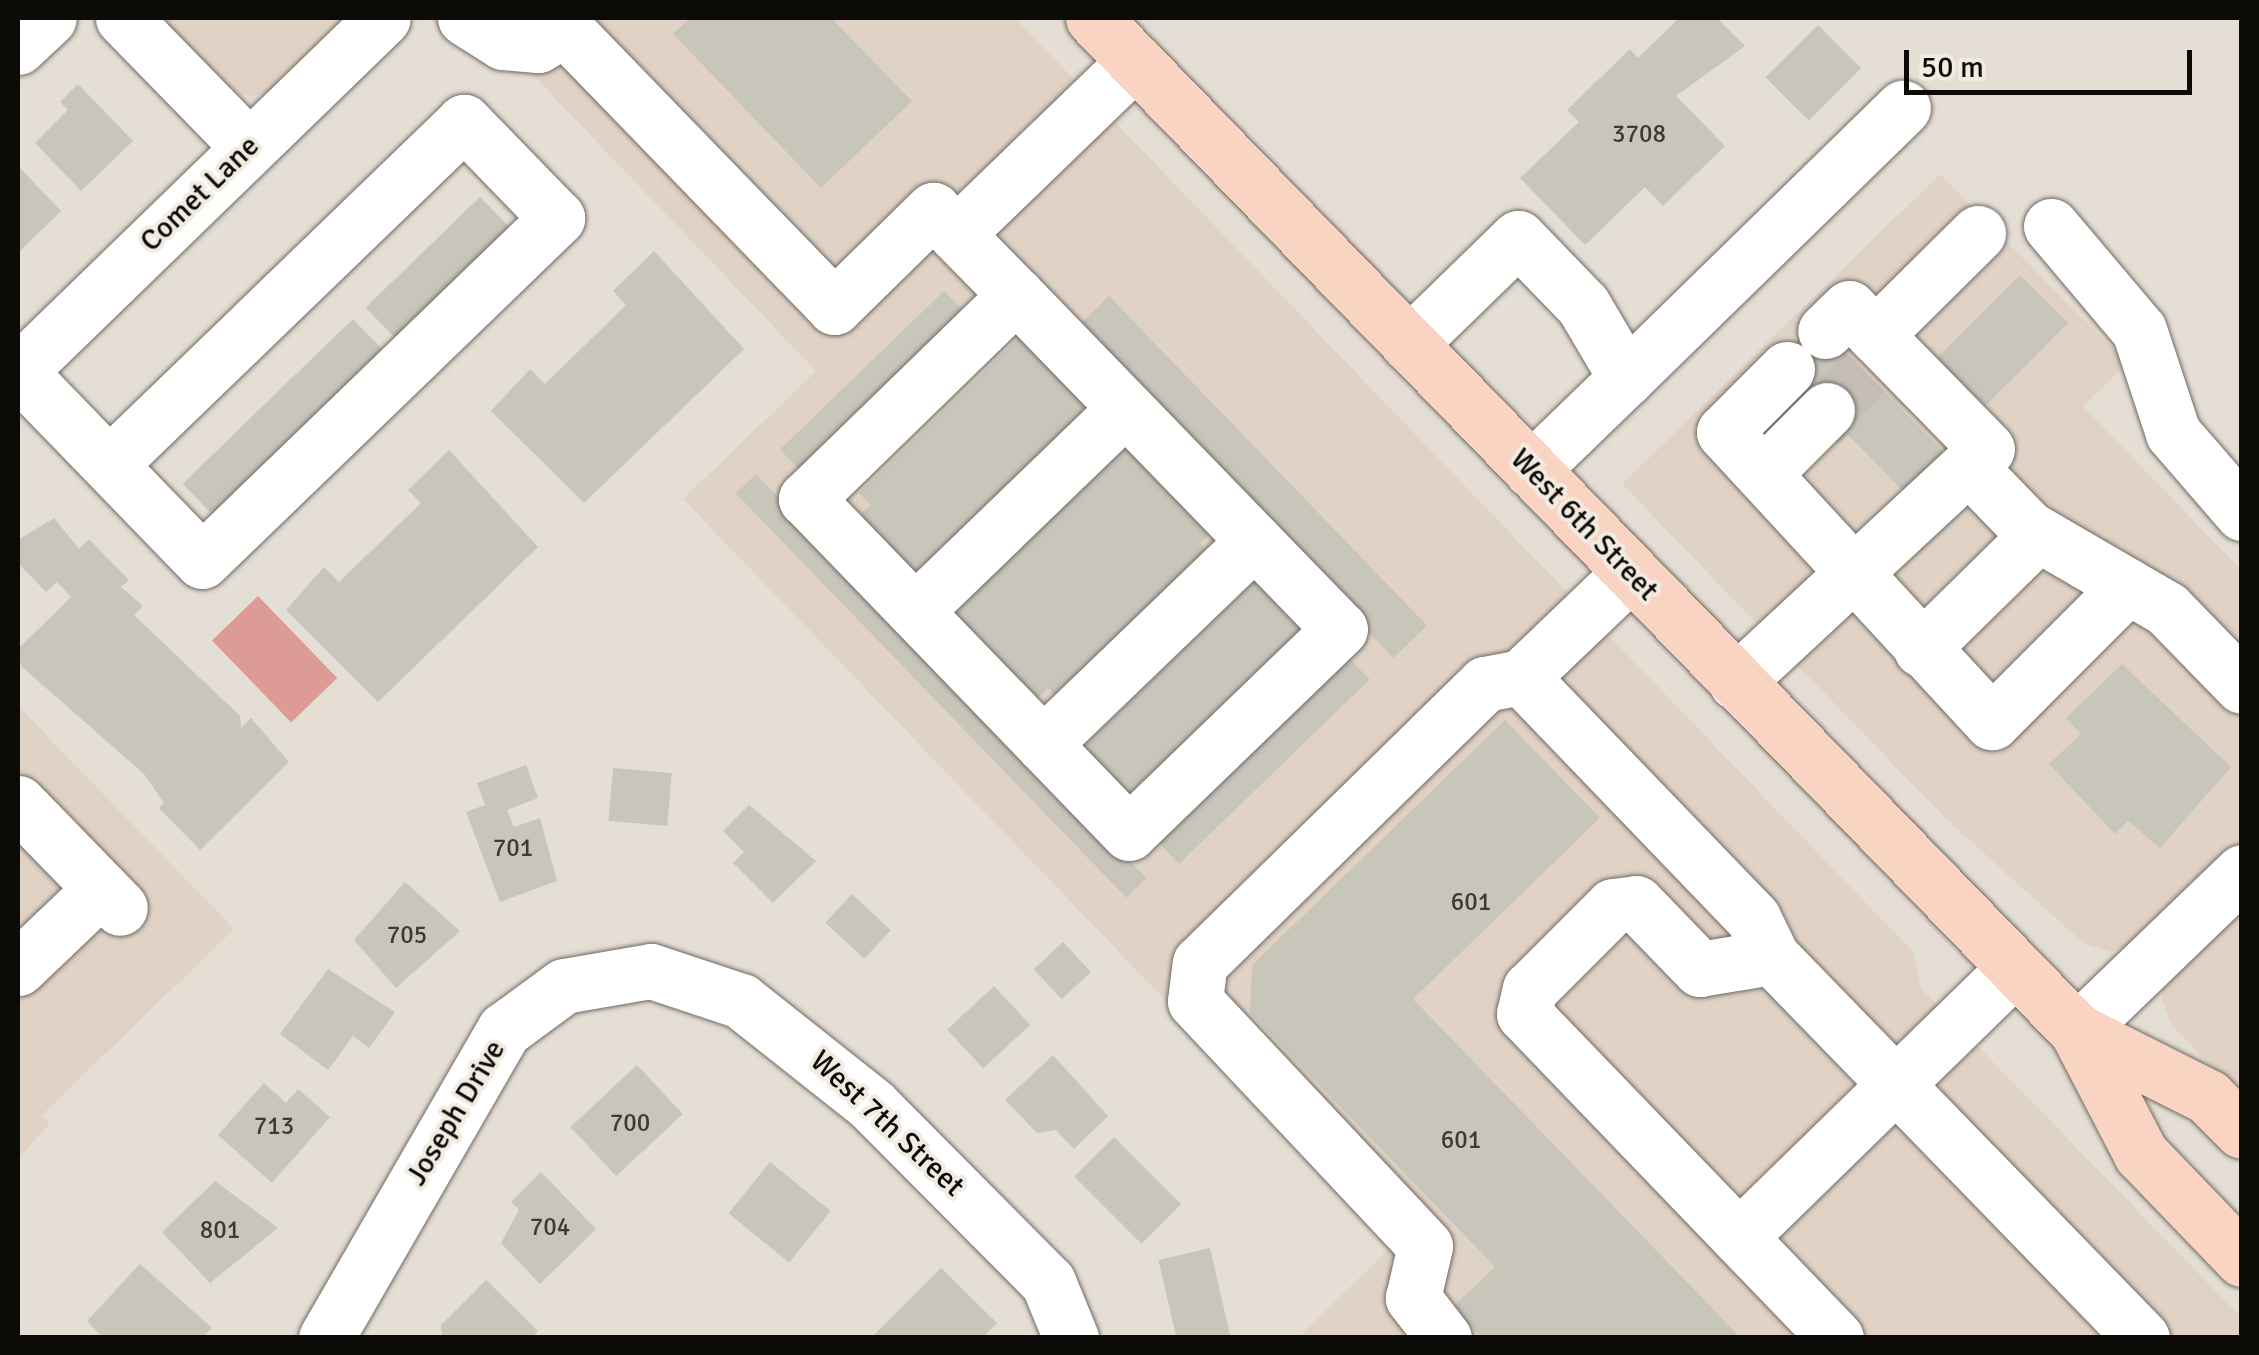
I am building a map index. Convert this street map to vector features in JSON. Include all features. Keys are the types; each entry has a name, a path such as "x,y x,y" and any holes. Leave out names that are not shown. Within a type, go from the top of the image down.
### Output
{"main road":[{"name":"West 6th Street","path":"1093,18 2077,1030 2142,1154 2242,1259"},
{"name":"West 6th Street","path":"2077,1030 2208,1097 2242,1131"}],"street":[{"path":"18,47 49,18"},
{"path":"123,18 249,147"},
{"name":"Comet Lane","path":"18,371 384,18"},
{"path":"464,18 503,42 538,45 571,23 834,306 933,210 1016,295 1254,541 1340,629 1129,833 806,499 1016,295"},
{"path":"956,234 1136,61"},
{"path":"1531,470 1903,108"},
{"path":"18,371 202,561 557,218 464,122 110,464"},
{"path":"2051,226 2139,330 2172,433 2242,513"},
{"path":"1736,682 1986,449 1860,339 1978,234"},
{"path":"1410,344 1518,238 1582,305 1626,378"},
{"path":"1807,389 1744,452 1992,722 2128,586"},
{"path":"915,611 1125,408"},
{"path":"1968,466 2038,534 2167,609 2242,686"},
{"path":"1921,649 2038,534"},
{"path":"1043,744 1254,541"},
{"path":"1444,1338 1413,1298 1425,1246 1195,1001 1200,963 1485,684 1521,677 1630,573"},
{"path":"1521,677 1753,918 1772,957 2142,1338"},
{"path":"18,803 110,898 18,968"},
{"path":"2077,1030 2242,872"},
{"path":"1772,957 1700,969 1636,903 1614,906 1530,989 1524,1014 1836,1338"},
{"path":"1739,1237 2015,968"},
{"name":"Joseph Drive","path":"326,1338 504,1030 564,986 651,971"},
{"name":"West 7th Street","path":"651,971 742,1002 872,1105 1048,1282 1071,1338"}],"shaded area":[{"path":"155,18 351,18 276,89 254,96 232,92"},
{"path":"429,18 1015,18 1913,952 1921,988 2241,1317 2241,1337 1299,1337 1397,1241 683,499 816,371 529,71 468,52"},
{"path":"1940,174 2127,363 2083,406 2241,570 2241,842 2139,941 2110,952 2083,943 1945,818 1622,484"},
{"path":"258,596 337,678 291,722 212,640"},
{"path":"18,706 234,929 42,1115 50,1124 18,1158"},
{"path":"2241,900 2241,1098 2171,1024 2162,999 2164,981"}],"building":[{"path":"690,18 831,18 912,101 821,188 673,34"},
{"path":"1679,18 1717,18 1745,46 1676,96 1725,146 1663,206 1645,187 1585,245 1520,178 1579,122 1567,110 1630,49 1638,58"},
{"path":"1818,25 1861,68 1809,120 1766,77"},
{"path":"78,84 133,141 81,191 35,143 68,110 60,102"},
{"path":"18,166 61,211 18,253"},
{"path":"480,197 510,228 395,338 366,307"},
{"path":"654,251 744,349 584,503 491,411 530,369 545,384 626,305 613,291"},
{"path":"2020,275 2068,323 1985,406 1937,358"},
{"path":"944,291 970,318 806,476 780,449"},
{"path":"1109,296 1427,625 1393,658 1075,329"},
{"path":"353,319 383,350 212,515 183,484"},
{"path":"1816,321 1945,454 1905,493 1848,435 1838,444 1824,430 1827,410 1777,359"},
{"path":"1023,334 1097,411 920,582 857,517 871,505 859,493"},
{"path":"1127,442 1213,530 1200,543 1212,555 1060,701 1048,688 1035,701 949,612"},
{"path":"449,450 538,547 378,702 286,610 324,567 339,582 421,503 408,490"},
{"path":"756,474 1146,878 1126,898 736,493"},
{"path":"54,518 79,549 89,539 129,580 121,587 143,606 134,615 240,716 241,728 251,718 289,762 200,850 159,808 164,803 144,774 21,666 18,649 71,597 57,582 46,592 18,563 18,540"},
{"path":"1258,578 1309,631 1131,802 1080,750"},
{"path":"1344,653 1370,680 1179,864 1153,837"},
{"path":"2122,664 2231,767 2160,848 2128,821 2115,834 2049,764 2081,734 2066,718"},
{"path":"1505,720 1600,818 1413,999 1741,1338 1482,1338 1453,1307 1495,1267 1250,1013 1252,965"},
{"path":"526,765 538,798 507,810 514,827 540,818 557,881 500,902 466,812 485,805 477,783"},
{"path":"613,768 672,773 667,826 608,821"},
{"path":"749,805 816,861 773,903 733,863 744,852 723,831"},
{"path":"405,882 460,931 396,988 354,940"},
{"path":"852,894 891,930 864,959 825,923"},
{"path":"1063,942 1091,972 1062,999 1034,969"},
{"path":"328,969 395,1012 369,1048 353,1036 328,1070 280,1034"},
{"path":"994,986 1030,1025 983,1068 947,1030"},
{"path":"1053,1055 1108,1116 1074,1149 1056,1130 1037,1133 1005,1100"},
{"path":"637,1065 683,1114 616,1176 570,1127"},
{"path":"264,1083 286,1103 298,1089 330,1117 272,1183 218,1135"},
{"path":"1114,1137 1181,1204 1142,1244 1074,1177"},
{"path":"770,1162 831,1211 789,1262 728,1213"},
{"path":"541,1172 596,1229 540,1284 501,1243 519,1210 511,1202"},
{"path":"215,1181 278,1228 210,1283 162,1232"},
{"path":"1210,1248 1230,1336 1176,1338 1158,1260"},
{"path":"140,1264 212,1328 202,1338 103,1338 87,1321"},
{"path":"941,1268 997,1323 982,1338 871,1338"},
{"path":"486,1280 538,1331 532,1338 442,1338 441,1325"}],"tunnel":[{"path":"1827,410 1865,372"}]}
